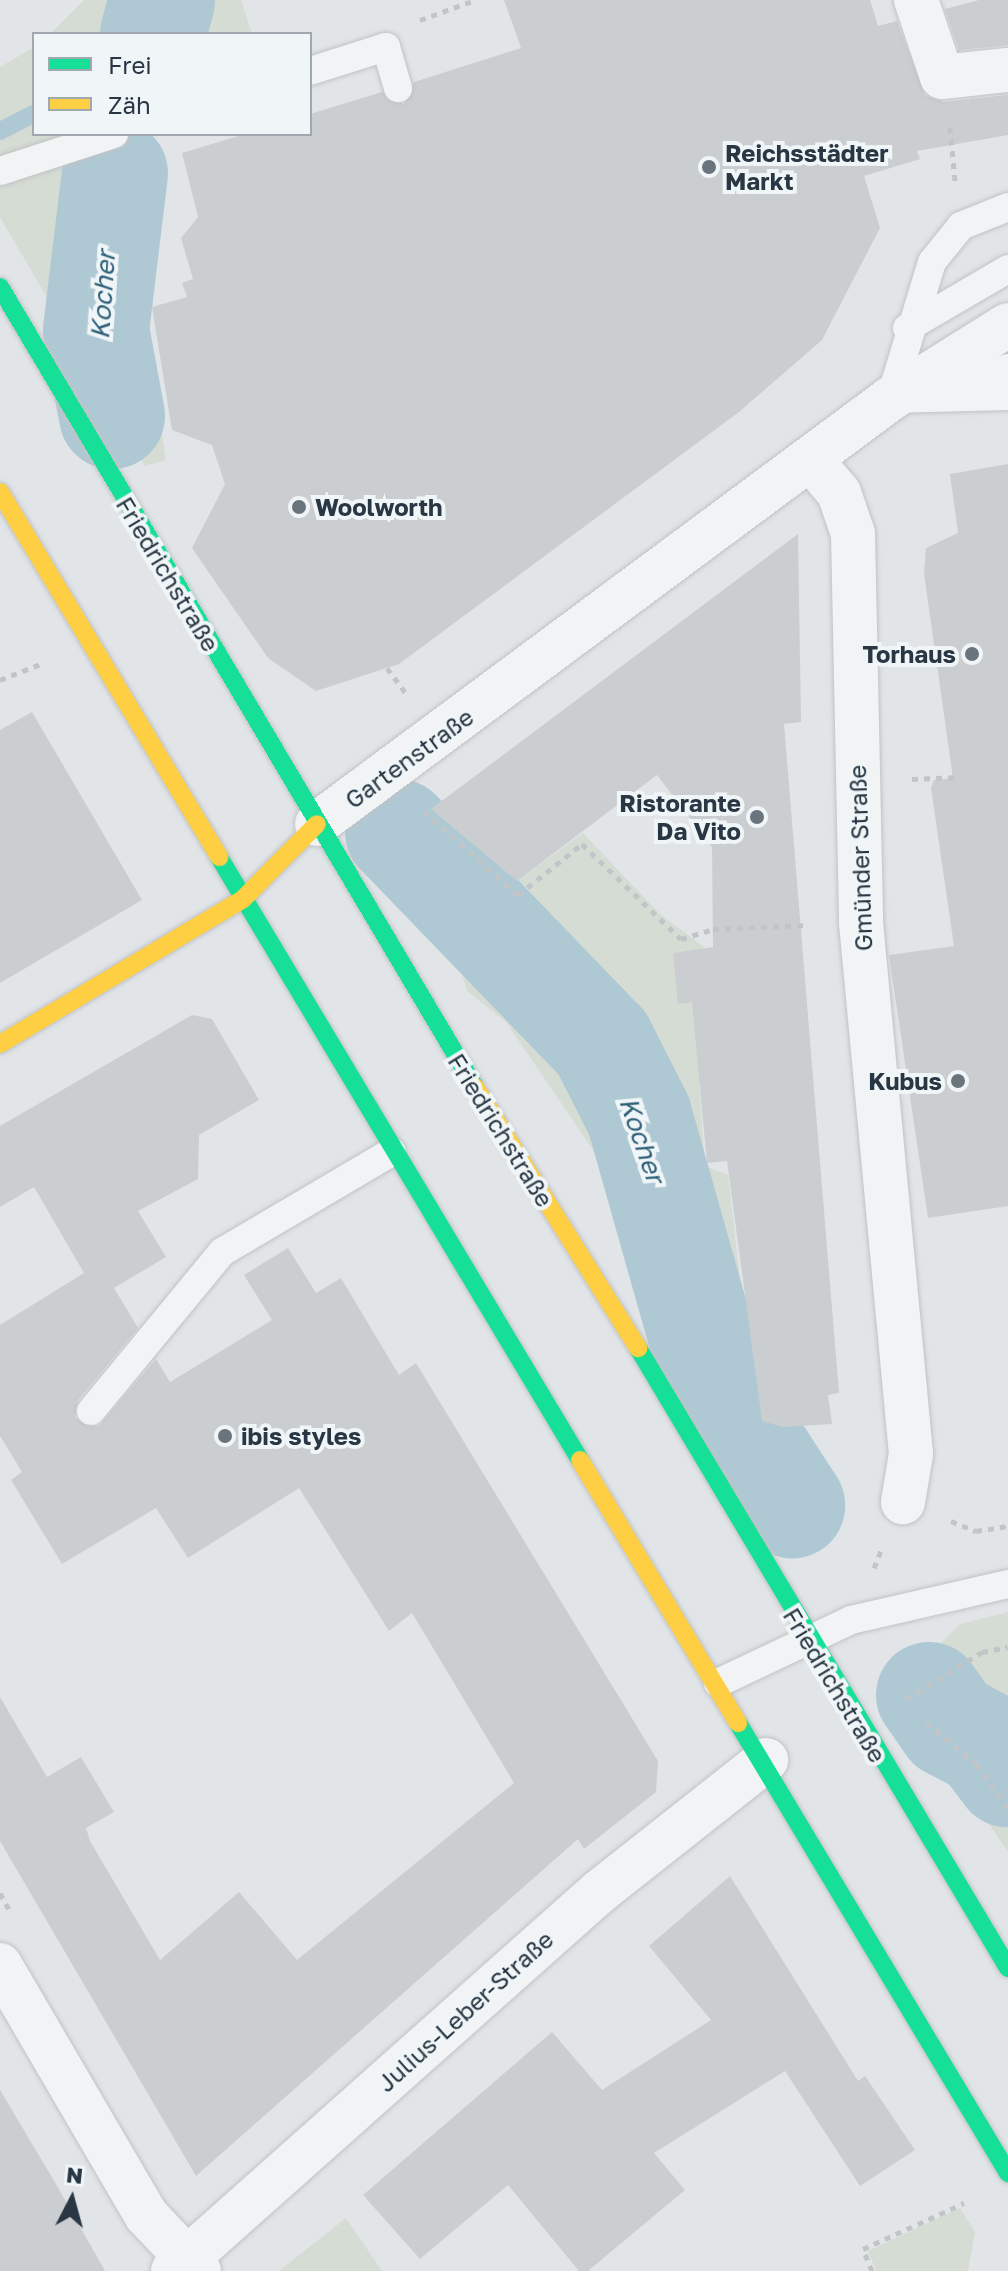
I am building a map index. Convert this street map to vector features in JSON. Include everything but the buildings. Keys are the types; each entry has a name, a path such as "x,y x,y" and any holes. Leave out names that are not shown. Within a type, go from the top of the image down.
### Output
{"main road":[{"name":"Friedrichstraße","path":"0,287 317,824 642,1354 806,1636 1008,1968"},
{"path":"0,492 392,1152 766,1760 1008,2173"},
{"name":"Gartenstraße","path":"0,1044 243,899 317,824"}],"street":[{"path":"916,0 942,77 1008,70"},
{"path":"812,461 890,399 1008,325"},
{"name":"Gartenstraße","path":"317,824 812,461"},
{"name":"Gmünder Straße","path":"812,461 839,493 853,534 861,923 911,1454 903,1502"},
{"name":"Julius-Leber-Straße","path":"186,2267 599,1892 766,1760"},
{"path":"0,1965 146,2215 186,2267"}],"lane":[{"path":"312,70 386,47 398,88"},
{"path":"0,171 108,136"},
{"path":"1008,207 961,226 932,262 907,328 890,399 936,394 1008,396"},
{"path":"907,328 1008,269"},
{"path":"936,394 1008,368"},
{"path":"91,1411 222,1252 392,1152"},
{"path":"718,1683 806,1636 851,1620 1008,1584"}],"path":[{"path":"386,47 421,19 475,0"},
{"path":"942,77 961,226"},
{"path":"385,775 518,895 582,844 681,939 713,929 861,923"},
{"path":"851,1620 903,1502"},
{"path":"1008,1647 982,1652 902,1701 977,1764 1008,1809"},
{"path":"872,2271 863,2249 972,2199"}],"shaded area":[{"path":"84,0 241,0 251,32 52,32"},
{"path":"32,48 32,136 149,136 99,170 90,211 156,199 160,233 139,289 166,460 145,466 0,217 0,67"},
{"path":"431,809 517,881 583,833 660,914 704,947 709,1001 733,1078 699,1082 705,1166 728,1175 742,1297 732,1298 735,1324 700,1366 659,1247 506,1022 467,991 459,962 428,914 402,832"},
{"path":"1008,1612 1008,1852 897,1688 960,1624"},
{"path":"960,2208 975,2232 968,2271 876,2271 868,2251"},
{"path":"346,2218 382,2271 279,2271"}],"waterway":[{"name":"Kocher","path":"154,32 162,0"},
{"path":"0,131 32,115"},
{"name":"Kocher","path":"112,416 96,330 115,173"},
{"name":"Kocher","path":"398,832 602,1043 639,1116 716,1388 792,1505"},
{"name":"Kocher","path":"929,1695 950,1725 985,1744 1008,1774"}],"traffic: fast":[{"path":"0,287 475,1087"},
{"path":"219,857 580,1460"},
{"path":"638,1348 1008,1968"},
{"path":"738,1723 1008,2173"}],"traffic: slow":[{"path":"0,492 219,857"},
{"path":"0,1044 243,899 317,824"},
{"path":"475,1087 638,1348"},
{"path":"580,1460 738,1723"}],"place":[{"name":"Reichsstädter Markt","path":"709,167"},
{"name":"Woolworth","path":"299,507"},
{"name":"Torhaus","path":"972,654"},
{"name":"Ristorante Da Vito","path":"757,817"},
{"name":"Kubus","path":"958,1081"},
{"name":"ibis styles","path":"225,1436"}]}
